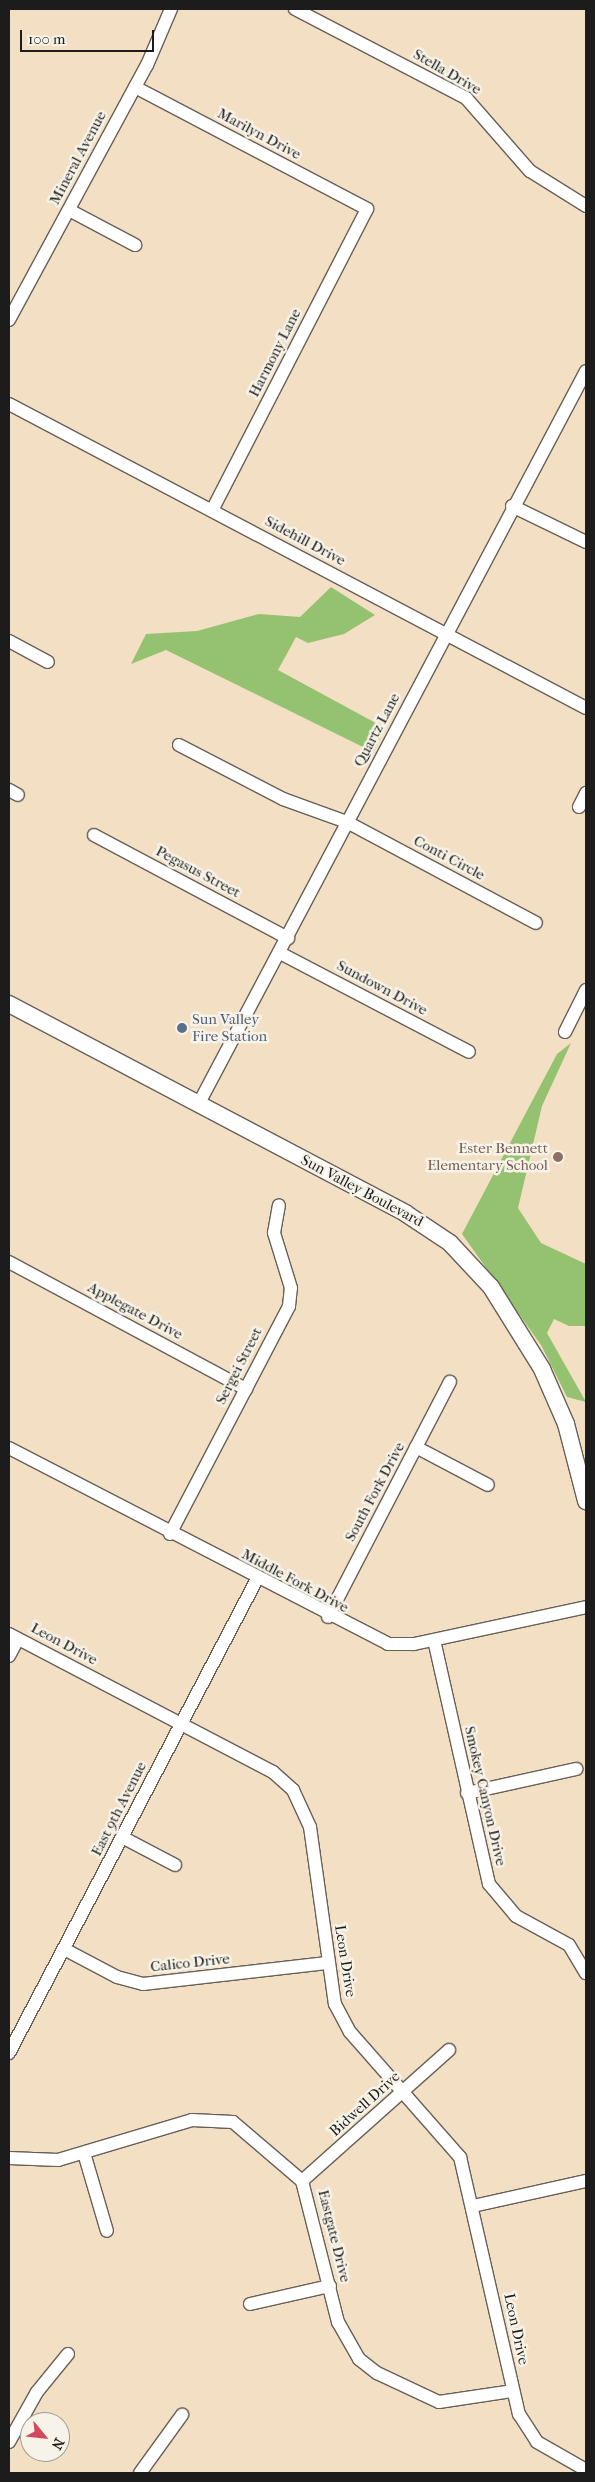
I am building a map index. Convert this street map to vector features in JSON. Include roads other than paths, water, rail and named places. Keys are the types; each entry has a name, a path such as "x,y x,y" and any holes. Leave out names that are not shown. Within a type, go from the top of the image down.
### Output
{"main road":[{"name":"Sun Valley Boulevard","path":"9,1004 419,1221 456,1248 491,1287 542,1369 566,1424 586,1501"}],"street":[{"name":"Mineral Avenue","path":"9,320 135,87 171,9"},
{"name":"Stella Drive","path":"295,9 466,98 530,171 586,206"},
{"name":"Marilyn Drive","path":"135,87 367,209"},
{"name":"Harmony Lane","path":"212,511 367,209"},
{"path":"69,210 135,245"},
{"name":"Quartz Lane","path":"198,1105 288,938 512,506 586,371"},
{"name":"Sidehill Drive","path":"9,404 586,708"},
{"path":"512,506 586,542"},
{"path":"9,641 48,662"},
{"name":"Conti Circle","path":"179,746 283,799 347,822 536,922"},
{"path":"579,807 586,793"},
{"name":"Pegasus Street","path":"94,835 288,938"},
{"name":"Sundown Drive","path":"280,953 469,1052"},
{"path":"565,1032 586,990"},
{"name":"Sergei Street","path":"170,1534 246,1389 291,1297 289,1279 275,1243 279,1205"},
{"name":"Applegate Drive","path":"9,1262 246,1389"},
{"name":"South Fork Drive","path":"328,1616 450,1382"},
{"path":"416,1447 488,1485"},
{"name":"Middle Fork Drive","path":"9,1448 256,1579 388,1644 434,1640 586,1607"},
{"name":"East 9th Avenue","path":"9,2054 256,1579"},
{"path":"9,1656 13,1636"},
{"name":"Leon Drive","path":"13,1636 273,1772 301,1802 310,1827 327,1963 342,2019 454,2146 465,2169 513,2391 529,2434 586,2470"},
{"name":"Smokey Canyon Drive","path":"434,1640 484,1872 496,1896 516,1916 569,1945 586,1973"},
{"path":"467,1793 576,1769"},
{"path":"122,1838 175,1865"},
{"name":"Calico Drive","path":"64,1949 117,1976 143,1984 327,1963"},
{"name":"Bidwell Drive","path":"302,2181 449,2050"},
{"name":"Eastgate Drive","path":"9,2158 44,2162 84,2153 192,2120 222,2119 245,2128 302,2181 344,2336 360,2359 377,2373 439,2402 513,2391"},
{"path":"84,2153 107,2231"},
{"path":"473,2206 586,2181"},
{"path":"250,2304 330,2286"},
{"path":"9,2442 37,2392 68,2354"},
{"path":"140,2473 182,2415"}],"place":[{"name":"Sun Valley Fire Station","path":"182,1028"},
{"name":"Ester Bennett Elementary School","path":"558,1157"}]}
